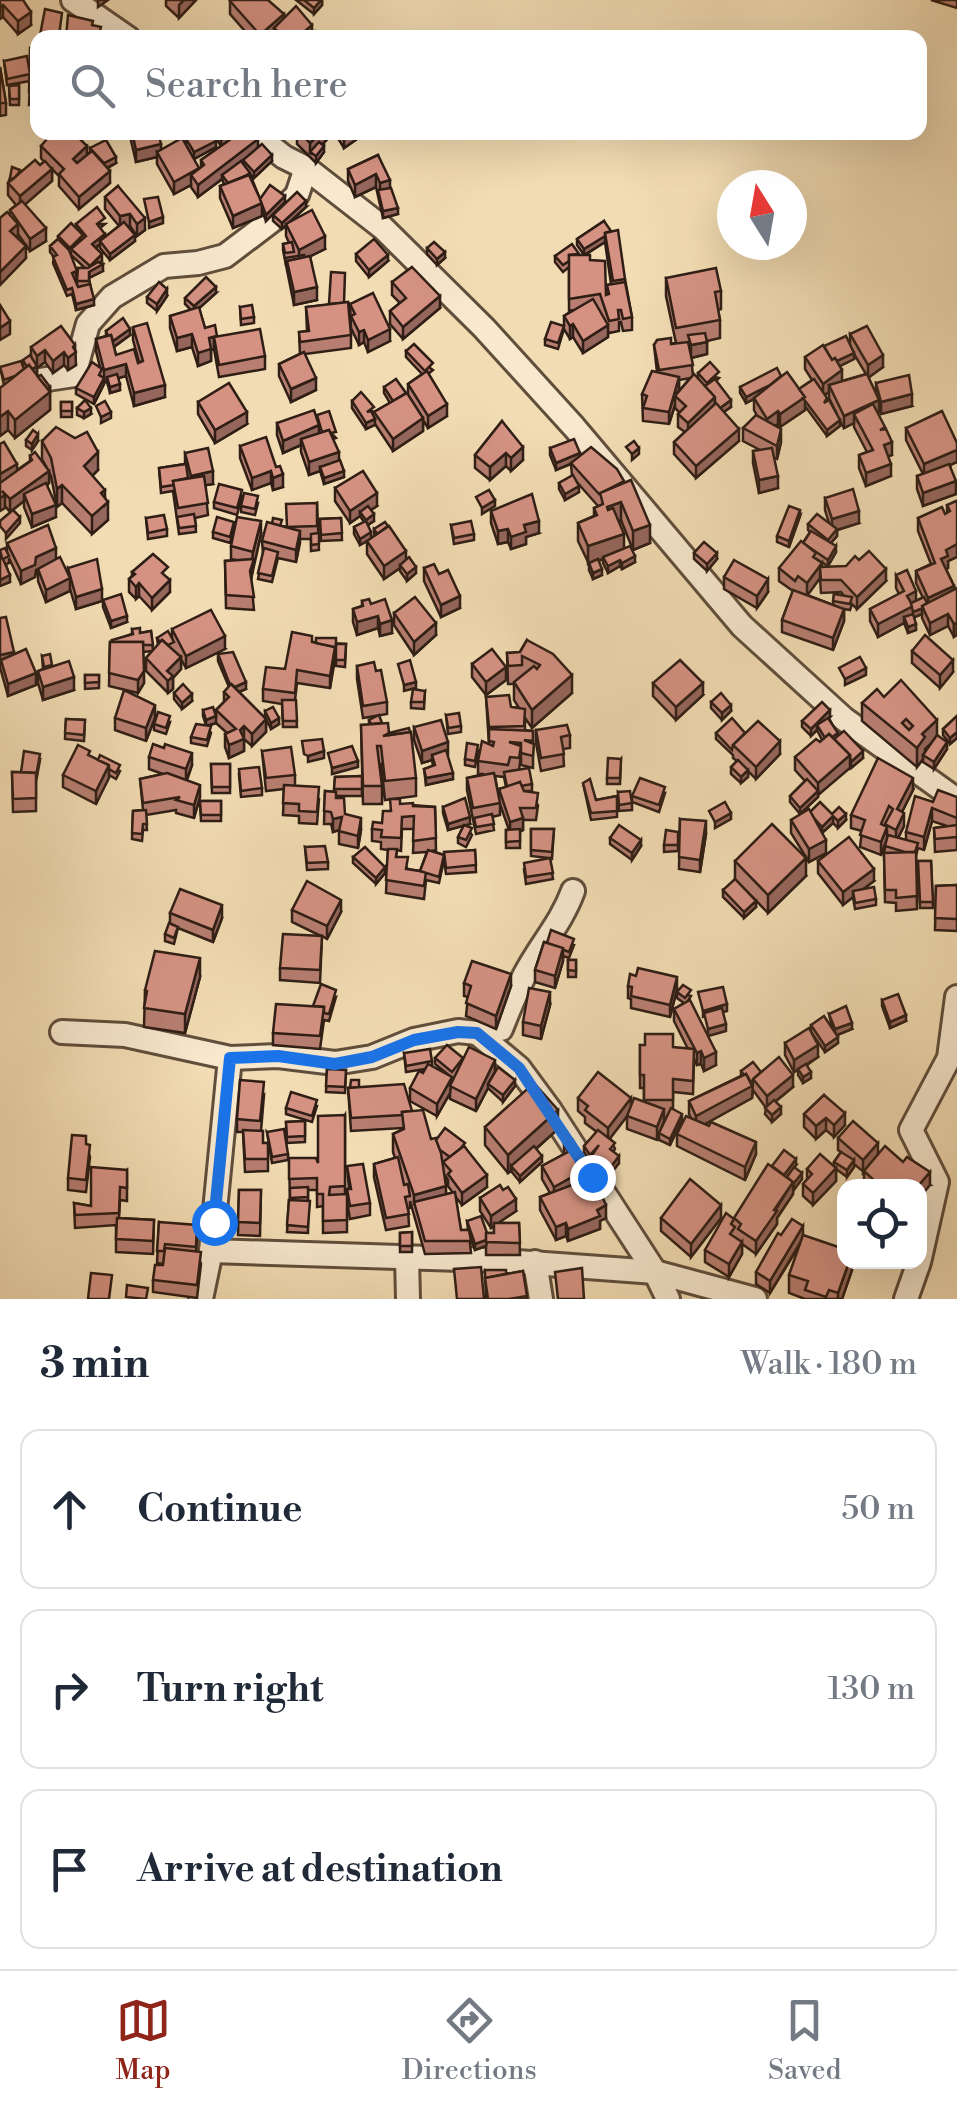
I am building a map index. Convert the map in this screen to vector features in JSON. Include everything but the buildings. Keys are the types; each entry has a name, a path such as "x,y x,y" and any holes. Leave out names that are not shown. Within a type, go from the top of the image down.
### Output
{"street":[{"path":"74,0 117,30"},
{"path":"262,140 306,168 382,228 484,328 574,427 742,626 844,719 957,800"},
{"path":"34,381 74,375 88,324 112,297 164,266 225,256 270,222 297,195 306,168"},
{"path":"62,1032 125,1034 230,1058 278,1056 335,1064 372,1057 414,1040 500,1030 524,975 560,923 572,891"},
{"path":"927,1225 937,1182 911,1130 949,1058 957,996"},
{"path":"477,1033 519,1068 550,1110 655,1272 668,1299"},
{"path":"201,1299 211,1251 230,1058"},
{"path":"211,1251 535,1262 655,1272 755,1299"},
{"path":"406,1257 408,1299"},
{"path":"535,1262 540,1299"},
{"path":"906,1299 916,1269"}],"route":[{"path":"214,1222 230,1058 278,1056 335,1064 372,1057 414,1040 458,1032 477,1033 519,1068 592,1177"}]}
